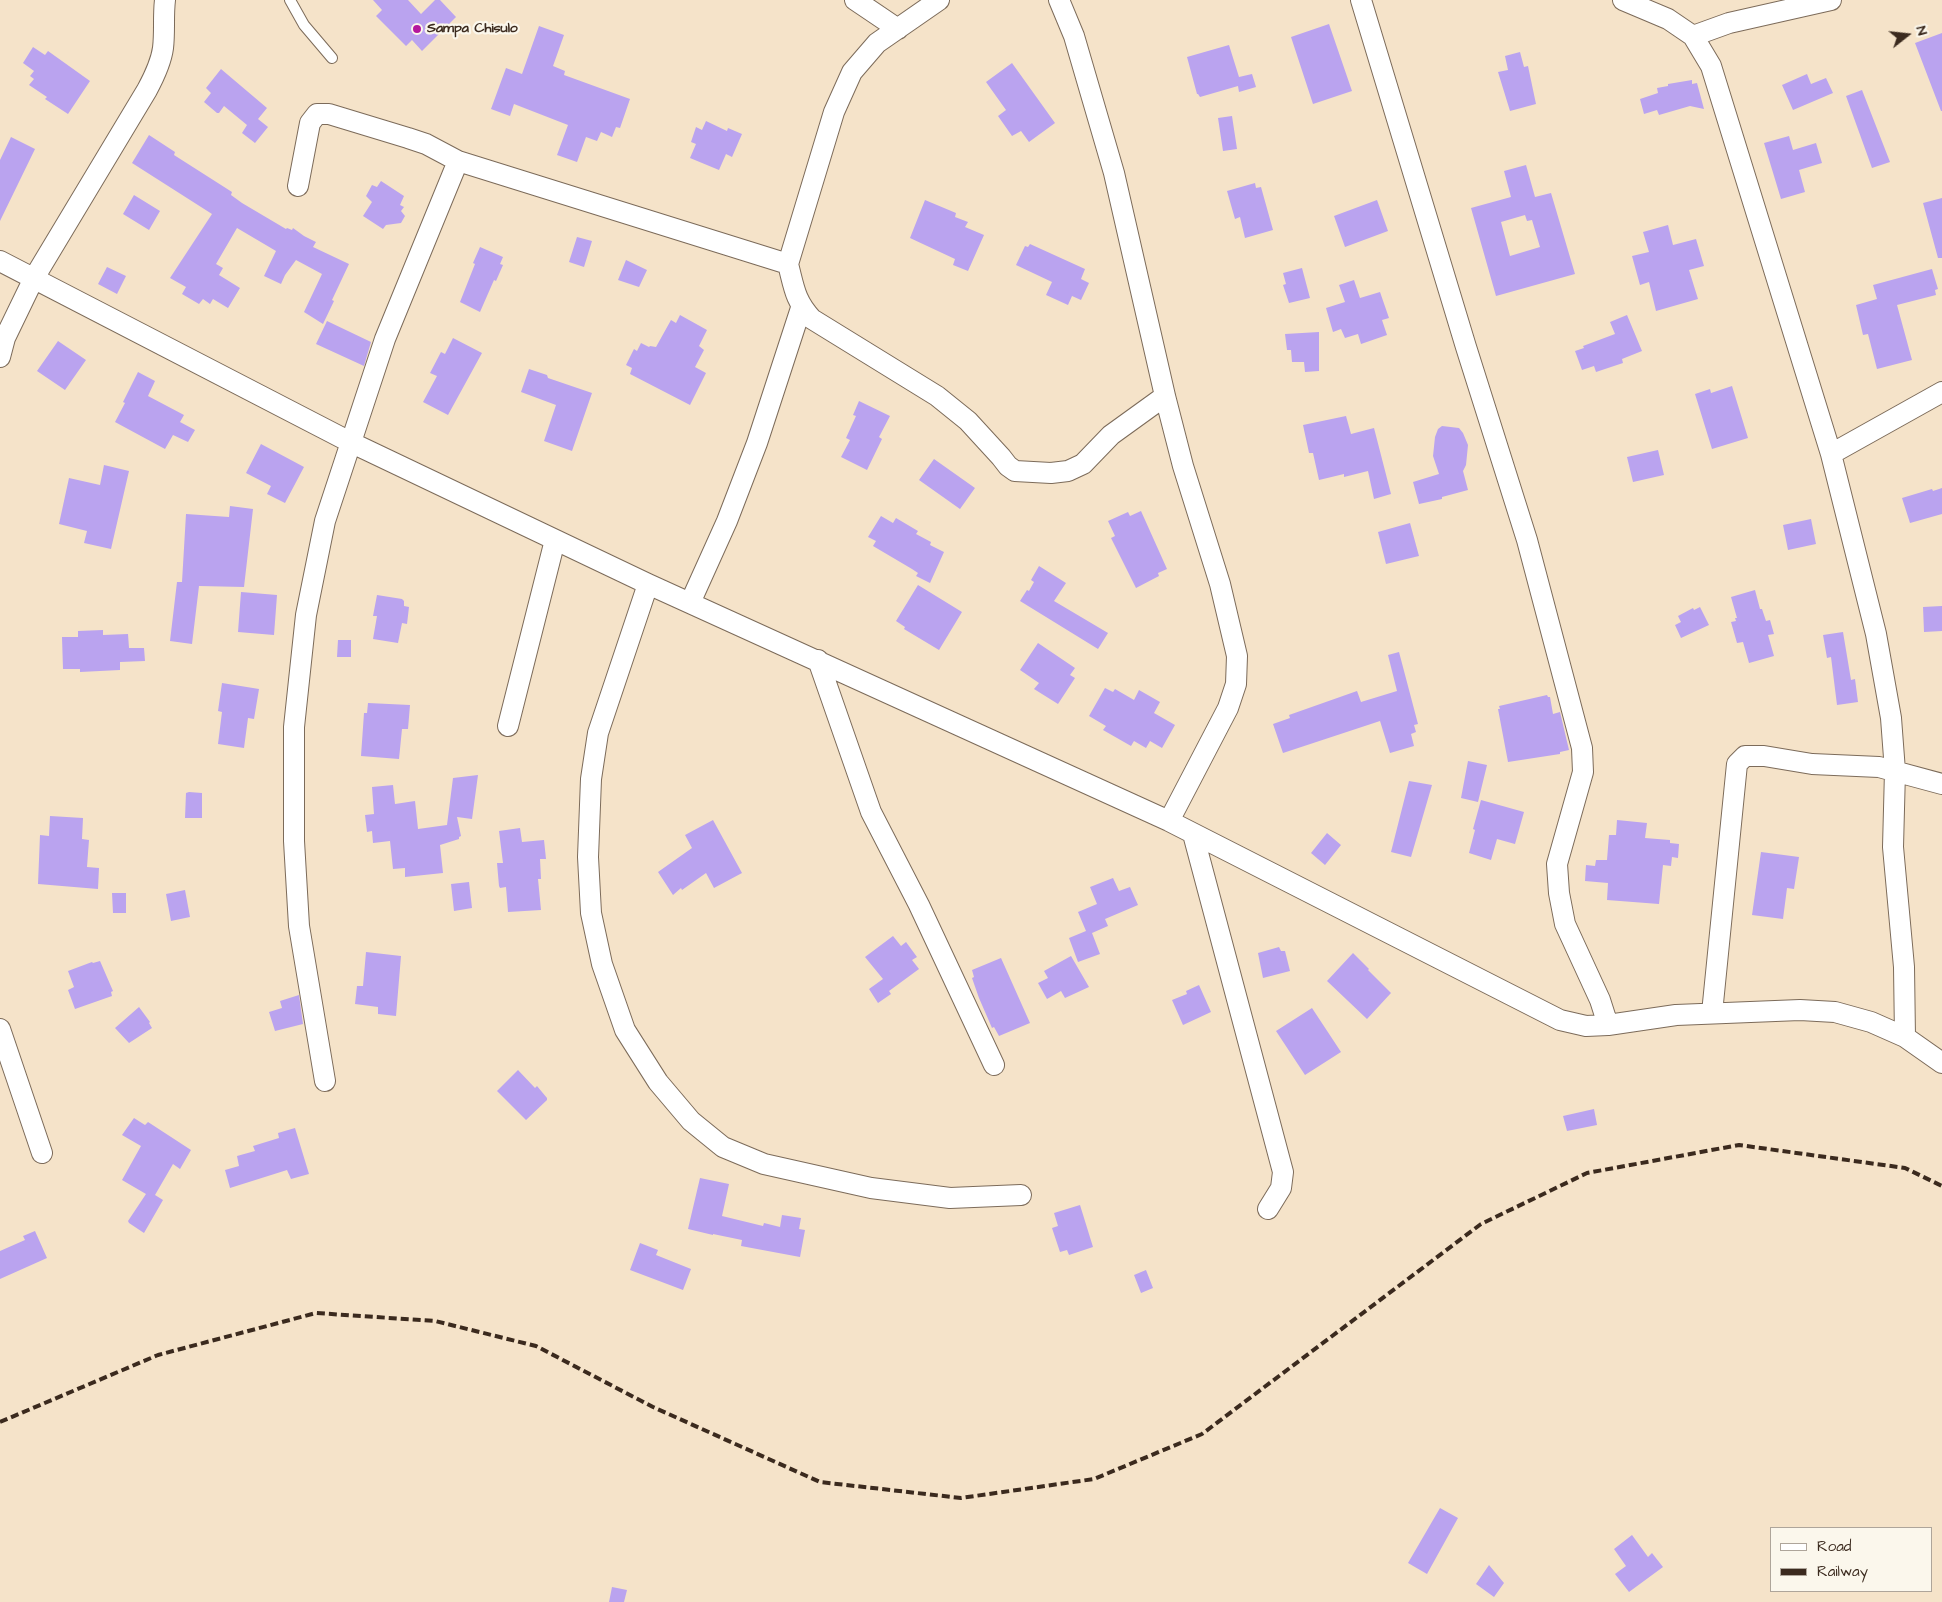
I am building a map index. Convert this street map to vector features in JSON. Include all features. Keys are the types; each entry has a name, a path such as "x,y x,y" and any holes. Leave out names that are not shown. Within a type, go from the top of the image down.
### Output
{"street":[{"path":"0,357 5,338 34,278 158,70 163,48 165,0"},
{"path":"855,0 898,29"},
{"path":"939,0 878,42 852,72 834,112 788,264 796,297 801,308 812,319 937,396 968,420 1008,466 1015,471 1051,473 1068,471 1083,464 1110,436 1165,396"},
{"path":"1059,0 1074,36 1114,173 1165,396 1220,584 1237,656 1236,684 1228,708 1169,821"},
{"path":"1623,0 1668,19 1693,36 1711,66 1831,454 1876,634 1891,718 1895,771 1893,848 1904,967 1905,1036"},
{"path":"1693,36 1728,23 1831,0"},
{"path":"1364,2 1468,356 1528,540 1582,748 1583,772 1557,864 1559,893 1565,924 1600,1000 1608,1025"},
{"path":"298,186 310,123 317,114 329,114 426,144 458,161 788,264"},
{"path":"325,1081 299,926 294,841 294,727 306,615 325,521 350,442 385,339 458,161"},
{"path":"0,261 350,442 648,584 1169,821 1560,1020 1586,1026 1608,1025 1676,1015 1800,1010 1835,1012 1872,1022 1905,1036 1942,1063"},
{"path":"690,603 757,444 801,308"},
{"path":"1831,454 1942,392"},
{"path":"508,726 555,540"},
{"path":"648,584 598,733 591,778 588,857 591,913 602,964 625,1030 658,1082 692,1121 723,1147 764,1164 871,1188 950,1198 1021,1195"},
{"path":"818,660 872,812 919,905 994,1065"},
{"path":"1712,1013 1736,764 1745,756 1764,756 1812,764 1879,767 1942,784"},
{"path":"1194,834 1283,1172 1282,1188 1268,1209"},
{"path":"0,1029 42,1153"}],"lane":[{"path":"290,0 304,25 332,58"}],"building":[{"name":"Sampa Chisulo","path":"373,0 408,0 421,14 435,0 440,0 456,17 422,51 412,40 406,46 376,16 382,10"},
{"path":"1329,24 1352,91 1313,104 1291,37"},
{"path":"539,26 564,35 553,66 565,71 564,75 630,99 620,128 616,127 612,137 601,132 597,141 586,137 577,162 557,155 568,125 514,104 510,116 491,109 506,68 522,74"},
{"path":"1942,33 1942,111 1941,111 1915,43"},
{"path":"1229,45 1239,77 1252,74 1256,87 1239,92 1238,86 1200,97 1197,94 1187,57"},
{"path":"33,47 45,55 48,51 90,81 68,114 45,99 47,97 29,85 34,79 30,76 34,71 23,63"},
{"path":"1520,52 1524,67 1528,66 1536,104 1510,111 1498,72 1508,70 1505,56"},
{"path":"1012,63 1055,123 1029,142 1021,131 1012,136 998,116 1006,110 986,82"},
{"path":"221,69 267,108 258,119 268,127 255,143 242,133 247,125 224,106 217,113 204,102 211,93 206,88"},
{"path":"1807,74 1811,84 1826,78 1833,93 1793,110 1782,85"},
{"path":"1692,80 1692,84 1697,83 1704,109 1690,106 1659,115 1657,110 1644,114 1640,99 1658,93 1657,88"},
{"path":"1862,90 1890,162 1872,168 1846,96"},
{"path":"1232,116 1237,149 1223,151 1218,118"},
{"path":"706,121 727,131 728,128 742,134 732,157 726,154 719,170 690,158 696,144 691,142 696,127 702,130"},
{"path":"149,135 175,152 174,155 232,192 231,195 242,203 286,229 292,230 293,228 316,242 313,247 349,264 323,324 304,312 322,274 296,260 281,284 264,276 276,251 237,228 216,264 223,268 219,275 240,288 228,308 213,299 210,304 203,299 199,304 182,294 186,287 170,278 212,214 132,163"},
{"path":"1789,136 1793,150 1816,143 1822,163 1799,170 1805,192 1781,199 1764,143"},
{"path":"11,137 35,149 0,221 0,160"},
{"path":"1526,165 1535,197 1551,193 1575,274 1496,296 1471,208 1511,197 1504,171","holes":["1525,215 1527,221 1532,220 1540,247 1510,256 1501,222"]},
{"path":"381,181 404,196 400,205 404,207 401,211 405,216 401,223 386,225 383,229 363,216 372,202 366,196 372,185 377,187"},
{"path":"1255,183 1256,188 1261,187 1273,230 1245,238 1240,217 1235,219 1227,191"},
{"path":"134,195 160,211 149,230 123,214"},
{"path":"1942,198 1942,258 1938,258 1923,203"},
{"path":"925,200 956,213 955,217 968,222 965,227 984,235 968,271 953,265 955,259 910,238"},
{"path":"1377,200 1388,231 1345,247 1334,216"},
{"path":"1668,225 1673,245 1696,239 1704,266 1689,270 1698,299 1656,311 1649,282 1640,285 1632,256 1649,252 1643,232"},
{"path":"577,237 592,241 584,267 569,262"},
{"path":"1030,244 1085,269 1081,279 1089,283 1081,300 1072,296 1068,305 1046,295 1052,282 1016,265 1025,246 1028,247"},
{"path":"480,247 503,257 500,264 503,265 480,312 460,302"},
{"path":"626,260 647,270 639,287 618,280"},
{"path":"107,267 126,276 117,294 98,284"},
{"path":"1302,268 1310,298 1289,303 1283,285 1286,284 1283,273"},
{"path":"1932,269 1938,289 1935,290 1936,295 1897,305 1912,360 1877,369 1868,334 1863,335 1856,305 1877,299 1873,285"},
{"path":"1354,280 1360,298 1380,292 1389,318 1382,320 1387,335 1361,344 1358,334 1345,338 1341,329 1333,332 1326,308 1345,302 1339,285"},
{"path":"680,315 707,330 699,346 704,350 695,367 706,373 690,405 630,374 632,368 626,365 634,349 637,351 641,343 649,347 656,347 671,320 676,323"},
{"path":"1627,315 1642,351 1622,359 1623,363 1596,372 1594,366 1582,370 1575,351 1615,334 1610,322"},
{"path":"327,321 371,342 364,366 316,344"},
{"path":"1319,332 1319,371 1305,372 1304,362 1292,362 1291,350 1287,350 1285,334"},
{"path":"453,338 482,353 448,415 423,402 437,376 430,373 441,352 445,354"},
{"path":"58,341 86,360 65,390 37,371"},
{"path":"529,369 547,375 548,378 592,393 572,451 544,441 556,405 521,392"},
{"path":"138,372 155,381 148,396 184,415 180,422 195,430 188,442 173,435 165,449 115,422"},
{"path":"1732,386 1748,438 1712,449 1695,394 1710,389 1711,393"},
{"path":"859,401 890,416 879,437 882,439 867,470 841,457 850,440 846,438 856,416 853,415"},
{"path":"1346,416 1351,434 1374,428 1391,494 1374,499 1368,471 1344,477 1344,474 1319,480 1313,453 1309,453 1303,425"},
{"path":"1442,426 1459,428 1468,445 1466,465 1463,471 1468,490 1442,497 1442,499 1419,504 1413,482 1439,474 1433,456 1435,437 1438,429"},
{"path":"261,444 304,467 285,503 267,494 271,486 246,473"},
{"path":"1658,450 1664,475 1633,482 1627,457"},
{"path":"934,459 975,488 960,509 919,480"},
{"path":"104,465 129,471 111,549 84,543 87,531 59,524 69,478 100,485"},
{"path":"1942,488 1942,514 1910,523 1902,498"},
{"path":"230,506 253,509 244,587 199,586 192,644 170,641 177,582 182,582 186,514 229,517"},
{"path":"1141,511 1167,569 1158,573 1159,576 1136,588 1111,538 1115,536 1108,521 1128,512 1130,516"},
{"path":"881,516 893,523 896,518 918,531 916,534 931,542 930,545 944,552 930,583 916,576 918,573 912,569 873,546 876,541 868,537"},
{"path":"1811,519 1816,544 1788,550 1783,525"},
{"path":"1410,523 1419,556 1386,564 1378,532"},
{"path":"1039,566 1066,583 1054,601 1108,633 1098,649 1020,601 1034,582 1031,580"},
{"path":"918,585 962,612 939,650 904,629 905,627 896,621"},
{"path":"1755,590 1760,609 1762,609 1766,621 1770,620 1774,634 1768,635 1774,656 1749,663 1743,642 1737,643 1731,622 1736,621 1735,618 1737,618 1731,597"},
{"path":"241,592 277,595 274,635 238,632"},
{"path":"377,595 402,599 404,606 409,607 407,624 402,623 398,643 373,639 377,616 373,616"},
{"path":"1942,606 1942,631 1924,632 1923,607"},
{"path":"1700,607 1709,625 1681,638 1675,625 1681,622 1678,616 1693,608 1694,610"},
{"path":"103,630 103,635 128,634 129,648 144,648 145,661 120,662 120,670 80,672 80,669 63,669 62,637 78,637 78,631"},
{"path":"1843,632 1851,680 1855,679 1858,702 1837,705 1831,657 1827,658 1823,635"},
{"path":"338,640 351,640 351,657 337,657"},
{"path":"1038,643 1075,668 1070,675 1075,678 1058,704 1034,689 1039,683 1020,670"},
{"path":"1399,652 1418,724 1414,725 1416,732 1411,734 1414,746 1390,753 1380,721 1283,753 1273,724 1290,718 1289,715 1357,691 1361,702 1397,691 1388,655"},
{"path":"222,683 259,689 254,719 248,718 244,748 218,744 222,712 218,711"},
{"path":"1105,688 1113,692 1115,689 1134,700 1139,690 1160,702 1154,713 1175,725 1162,748 1150,741 1146,748 1134,741 1131,746 1103,730 1106,726 1089,716"},
{"path":"1547,695 1550,697 1553,714 1560,712 1569,750 1560,752 1560,754 1508,762 1499,706"},
{"path":"368,703 410,705 408,729 402,729 399,759 361,756 364,713 367,713"},
{"path":"1468,761 1487,765 1478,802 1461,798"},
{"path":"478,775 472,819 457,817 461,836 459,839 440,845 443,873 405,877 405,868 393,869 390,841 373,843 372,831 367,832 365,815 374,814 372,787 393,785 395,804 415,801 418,829 447,825 453,778"},
{"path":"1409,781 1432,785 1411,857 1391,852"},
{"path":"186,793 202,793 202,818 185,818"},
{"path":"1481,800 1524,812 1515,844 1497,839 1491,860 1469,853"},
{"path":"50,816 83,818 82,839 89,840 87,867 99,868 98,889 38,884 40,835 49,836"},
{"path":"713,820 742,873 714,888 706,873 673,895 658,872 692,848 685,835"},
{"path":"1617,820 1647,823 1645,838 1670,840 1670,843 1679,844 1678,858 1672,857 1671,866 1663,865 1659,904 1607,900 1608,883 1585,881 1586,865 1595,866 1596,860 1607,860 1609,835 1616,835"},
{"path":"520,828 522,842 544,840 546,859 540,859 541,879 538,879 541,910 508,912 506,887 500,888 499,886 497,863 503,863 499,831"},
{"path":"1327,833 1341,845 1325,865 1311,853"},
{"path":"1761,852 1799,857 1794,889 1787,888 1783,919 1752,915"},
{"path":"1113,878 1119,891 1130,887 1138,905 1105,919 1108,926 1092,933 1100,954 1078,962 1069,938 1086,931 1078,912 1097,904 1090,887"},
{"path":"469,882 472,908 454,911 451,884"},
{"path":"185,890 190,917 171,921 166,894"},
{"path":"112,893 126,893 126,913 113,913"},
{"path":"893,936 901,946 906,942 917,957 912,960 919,969 889,991 891,994 878,1003 869,989 883,979 865,957"},
{"path":"1279,947 1281,951 1285,951 1290,971 1263,978 1258,953"},
{"path":"366,952 401,956 396,1016 378,1014 378,1007 355,1004 357,986 363,986"},
{"path":"1353,953 1391,993 1367,1019 1327,981"},
{"path":"1071,956 1089,987 1065,998 1061,991 1047,999 1038,983 1048,978 1044,971"},
{"path":"1001,958 1030,1023 999,1036 994,1027 992,1028 979,998 972,978 974,977 972,970"},
{"path":"100,961 113,991 111,992 112,996 75,1009 68,990 74,987 68,971"},
{"path":"1199,985 1211,1012 1183,1025 1172,1000 1187,994 1186,991"},
{"path":"299,995 303,1024 275,1031 269,1012 282,1008 280,1001"},
{"path":"139,1007 152,1028 129,1043 115,1028"},
{"path":"1312,1008 1341,1052 1305,1075 1276,1031"},
{"path":"518,1070 535,1088 537,1086 547,1098 526,1120 497,1091"},
{"path":"1594,1109 1597,1125 1567,1131 1563,1116"},
{"path":"134,1118 145,1125 148,1122 191,1150 180,1169 173,1164 155,1195 163,1200 144,1233 128,1221 146,1194 122,1180 141,1146 122,1135"},
{"path":"295,1128 309,1174 291,1179 287,1170 230,1188 225,1170 239,1166 237,1156 255,1151 253,1146 279,1138 278,1133"},
{"path":"700,1178 729,1184 722,1216 763,1226 764,1223 780,1227 782,1215 801,1218 799,1229 805,1230 800,1257 741,1246 742,1240 688,1229"},
{"path":"1080,1205 1093,1247 1069,1255 1067,1250 1060,1252 1052,1228 1058,1226 1054,1213"},
{"path":"35,1231 47,1258 0,1279 0,1251 25,1240 23,1236"},
{"path":"640,1243 658,1250 656,1255 691,1269 683,1290 630,1270"},
{"path":"1146,1270 1153,1288 1141,1293 1134,1275"},
{"path":"1440,1508 1458,1518 1427,1574 1408,1563"},
{"path":"1632,1535 1648,1557 1652,1553 1663,1567 1629,1592 1615,1574 1626,1566 1614,1549"},
{"path":"1489,1565 1504,1583 1494,1597 1476,1584"},
{"path":"612,1587 627,1590 624,1602 609,1602"}],"railway":[{"path":"0,1422 158,1355 316,1313 435,1321 536,1346 653,1407 820,1482 961,1498 1094,1479 1202,1434 1481,1224 1587,1173 1739,1145 1905,1168 1942,1186"}],"place":[{"name":"Sampa Chisulo","path":"417,29"}]}
